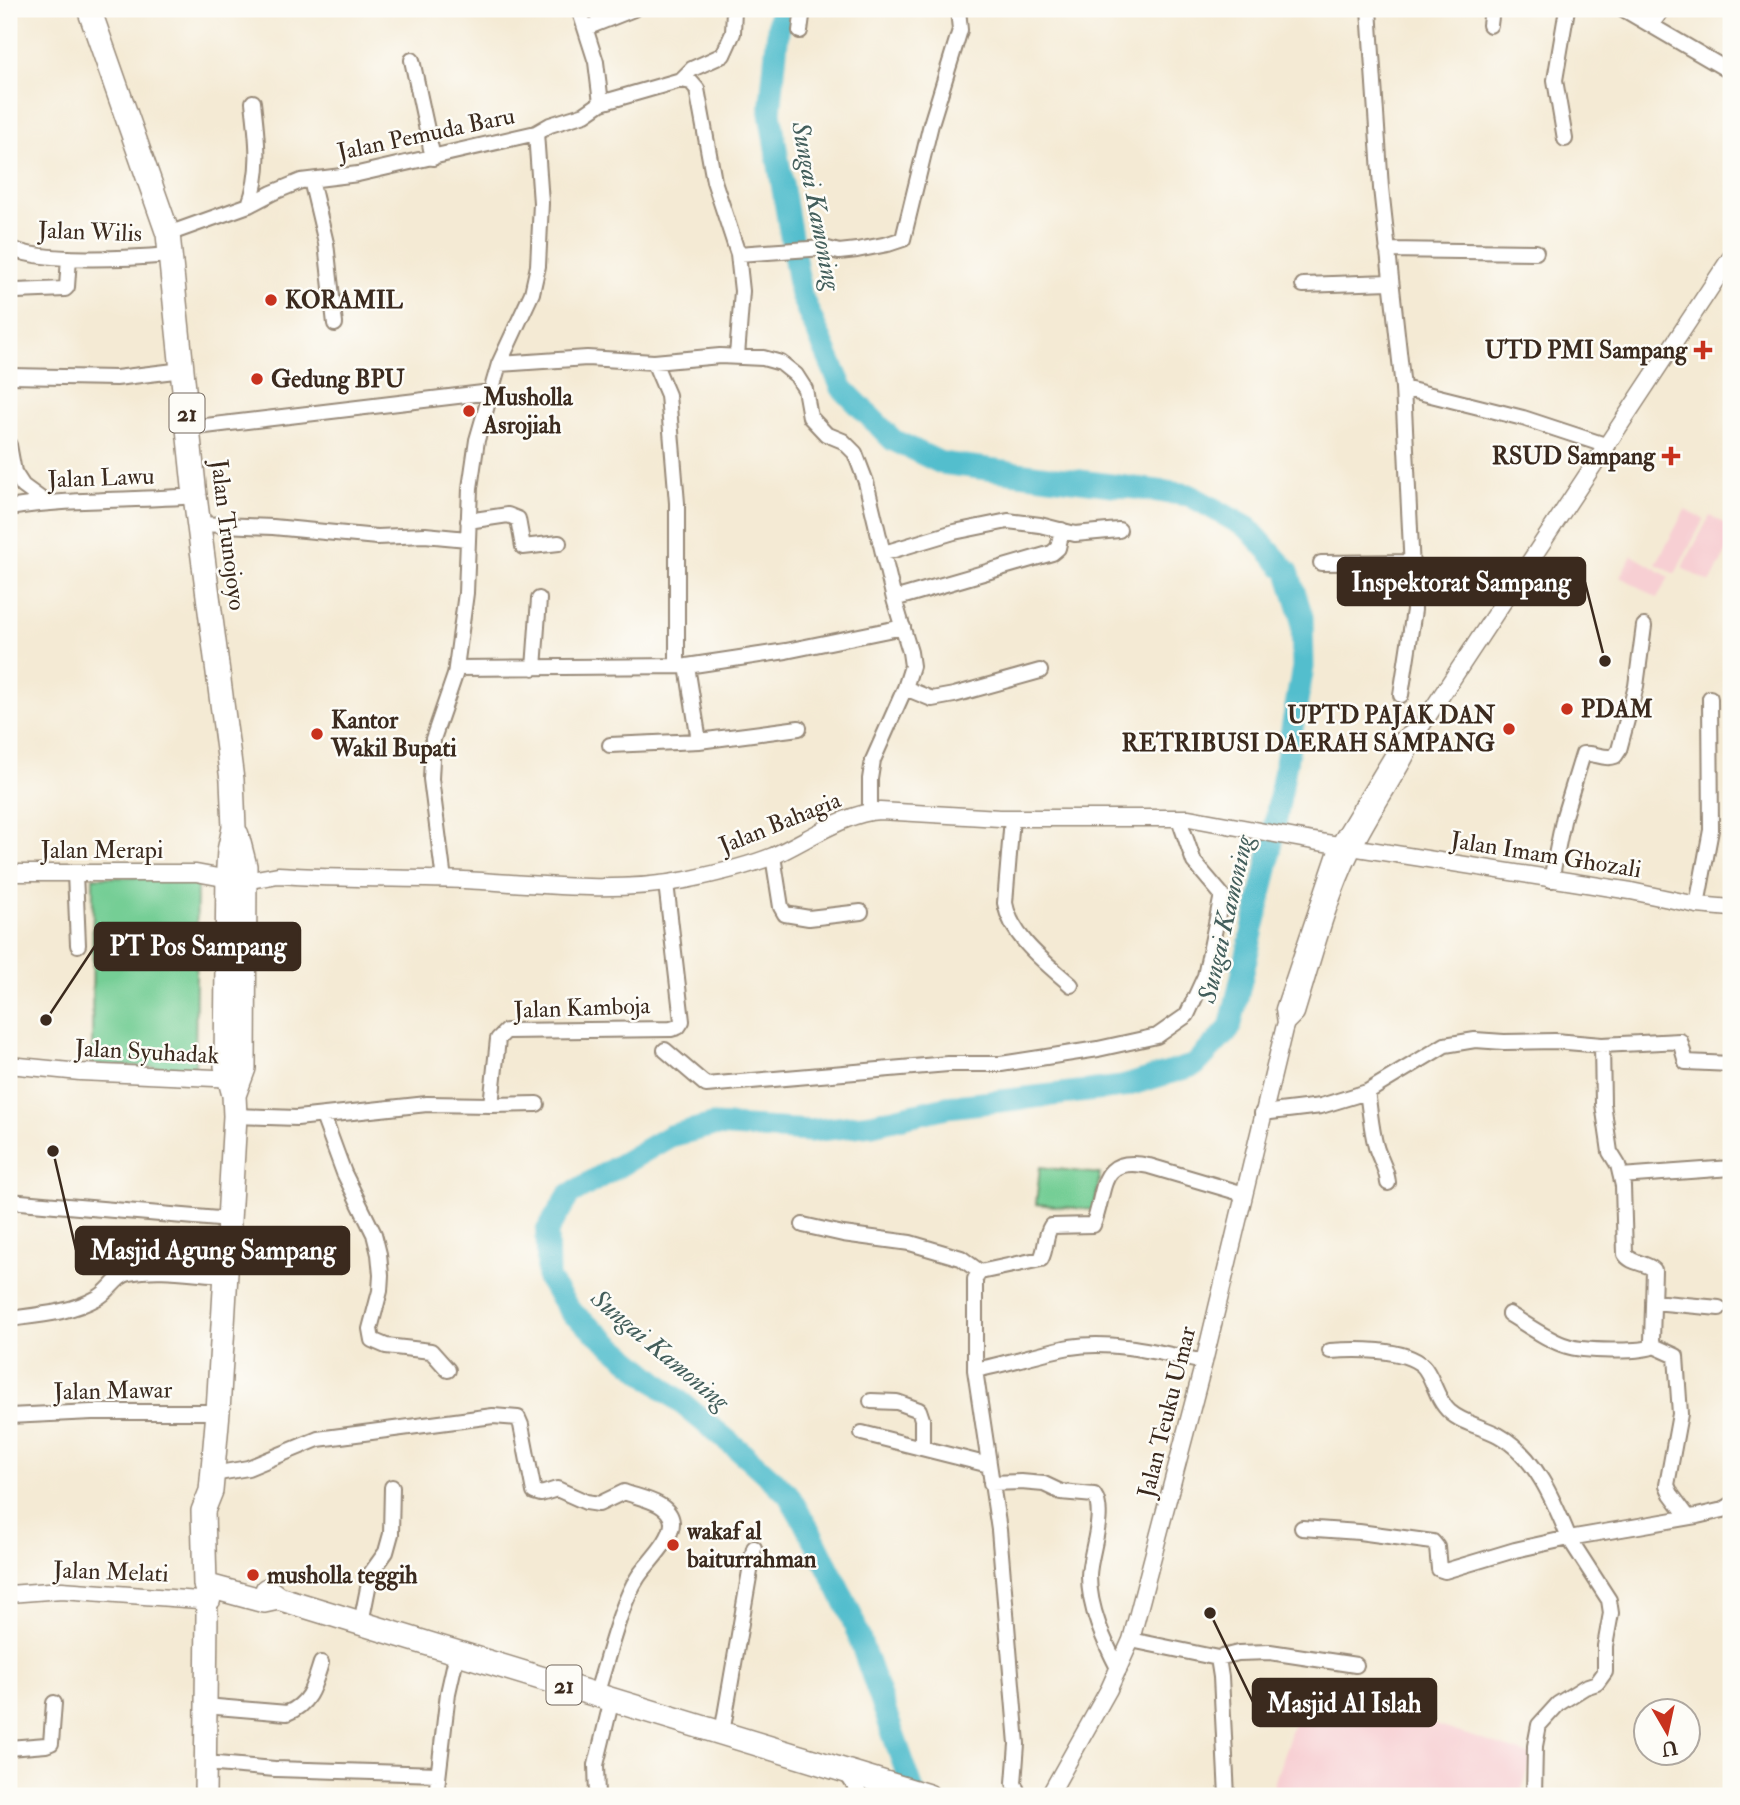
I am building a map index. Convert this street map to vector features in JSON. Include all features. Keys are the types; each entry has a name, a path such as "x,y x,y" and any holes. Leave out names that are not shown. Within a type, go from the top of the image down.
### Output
{"highway":[{"name":"Jalan Trunojoyo","path":"89,9 169,245 195,495 226,728 234,828 242,849 236,873"},
{"name":"21","path":"236,873 244,1068 235,1093 218,1412 212,1483 203,1511 212,1591 268,1590 278,1598 928,1796"}],"main road":[{"path":"205,1796 205,1706 212,1591"}],"street":[{"path":"579,9 596,62 601,103"},
{"path":"586,28 634,9"},
{"name":"Jalan Pemuda Baru","path":"169,245 272,193 311,180 351,176 536,133 550,125 585,114 601,103 681,80 692,69 723,55 733,33 734,9"},
{"path":"800,31 803,9"},
{"path":"738,254 824,248 839,252 902,239 931,124 960,30 958,9"},
{"path":"1369,9 1387,250 1403,387 1414,611 1401,695"},
{"path":"1490,25 1492,9"},
{"path":"1565,139 1555,80 1567,9"},
{"path":"1623,9 1731,72"},
{"path":"1651,25 1663,9"},
{"path":"412,60 433,158"},
{"path":"681,80 691,82 700,98 715,181 738,254 742,291 737,356"},
{"path":"249,205 256,186 259,154 253,102"},
{"path":"444,880 431,779 433,739 456,672 466,593 468,521 477,440 499,364 532,293 538,266 541,203 536,133"},
{"path":"311,180 326,243 335,324"},
{"name":"Jalan Wilis","path":"9,247 12,250 69,258 169,245"},
{"path":"1387,250 1536,252"},
{"name":"Jalan Teuku Umar","path":"1049,1796 1119,1670 1131,1640 1204,1362 1262,1113 1286,1023 1284,1009 1346,846 1403,739 1420,728 1731,257"},
{"path":"9,294 16,291 65,289 69,258"},
{"path":"1303,285 1390,282"},
{"path":"499,364 587,359 654,362 737,356 763,358 781,363 796,375 805,389 810,416 826,433 844,441 855,453 866,482 894,599 911,652 912,666 905,688 873,760 870,811"},
{"path":"654,362 668,395 677,503 682,666 699,741"},
{"path":"9,376 116,378 183,370"},
{"path":"1403,387 1523,418 1608,446"},
{"path":"189,428 491,392"},
{"path":"9,444 14,472 23,486 46,502"},
{"name":"Jalan Lawu","path":"9,508 46,502 195,495"},
{"path":"468,521 511,515 518,519 523,547 559,543"},
{"path":"884,553 954,532 1008,521 1083,534 1119,530"},
{"path":"199,524 272,527 377,537 425,534 467,538"},
{"path":"894,599 1052,553 1058,548 1062,530"},
{"path":"1321,563 1411,562"},
{"path":"534,668 539,599"},
{"path":"1551,880 1564,816 1583,754 1610,758 1619,750 1636,686 1644,626"},
{"path":"456,672 682,666 786,651 903,627"},
{"path":"905,688 932,699 1040,671"},
{"path":"1697,905 1711,830 1710,698"},
{"path":"610,745 699,741 799,728"},
{"name":"Jalan Bahagia","path":"236,873 255,867 278,875 581,887 666,883 718,873 773,856 818,832 870,811 1012,818 1189,818 1313,841"},
{"path":"1012,818 1006,910 1026,942 1071,985"},
{"path":"665,1050 706,1085 948,1064 1001,1064 1098,1049 1157,1036 1187,1015 1205,976 1222,895 1194,862 1179,820"},
{"name":"Jalan Imam Ghozali","path":"1313,841 1631,891 1697,905 1731,908"},
{"path":"773,856 781,907 786,914 809,918 861,912"},
{"name":"Jalan Merapi","path":"9,873 236,873"},
{"path":"75,873 78,945"},
{"name":"Jalan Kamboja","path":"491,1105 498,1039 506,1031 671,1029 680,1024 666,883"},
{"path":"1262,1113 1321,1106 1367,1092 1445,1045 1475,1040 1555,1041 1602,1045 1680,1041 1686,1062 1731,1064"},
{"path":"1602,1045 1603,1104 1610,1152 1623,1186 1625,1254 1630,1260 1650,1266 1654,1270 1652,1341 1654,1346 1676,1356 1680,1414 1667,1485 1688,1517"},
{"name":"Jalan Syuhadak","path":"9,1065 85,1072 235,1093"},
{"path":"1367,1092 1374,1138 1388,1183"},
{"path":"235,1093 297,1118 427,1104 537,1104"},
{"path":"323,1115 344,1173 374,1234 379,1254 380,1291 370,1329 372,1340 386,1346 431,1351 448,1370"},
{"path":"1019,1796 1014,1783 1017,1744 999,1530 975,1370 975,1279 979,1272 1041,1259 1046,1250 1047,1232 1051,1226 1093,1224 1104,1178 1125,1165 1149,1166 1244,1194"},
{"path":"1621,1176 1731,1168"},
{"path":"9,1201 230,1220"},
{"path":"803,1225 933,1249 961,1258 979,1272"},
{"path":"9,1319 61,1312 88,1302 105,1293 117,1277 128,1273 151,1271 226,1275"},
{"path":"1653,1302 1719,1308"},
{"path":"1509,1314 1566,1346 1632,1350 1654,1346"},
{"path":"975,1370 1070,1347 1100,1345 1204,1362"},
{"path":"1330,1351 1388,1352 1399,1354 1423,1366 1438,1397 1450,1413 1500,1436 1519,1451 1541,1480 1569,1538 1609,1600 1611,1613 1605,1646 1605,1672 1597,1683 1585,1686 1558,1704 1539,1725 1535,1746 1534,1796"},
{"path":"871,1401 897,1402 919,1410 922,1419 922,1448"},
{"name":"Jalan Mawar","path":"9,1416 92,1412 218,1412"},
{"path":"212,1483 318,1439 494,1416 518,1418 534,1492 541,1494 557,1489 586,1502 599,1504 624,1492 661,1506 669,1513 672,1523 667,1537 628,1595 604,1697 596,1765 597,1796"},
{"path":"862,1433 989,1465"},
{"path":"991,1483 1021,1482 1044,1485 1061,1492 1094,1495 1098,1517 1089,1576 1095,1614 1119,1670"},
{"path":"361,1623 370,1573 386,1552 391,1534 392,1487"},
{"path":"1302,1528 1433,1542 1437,1547 1439,1569 1445,1571 1515,1550 1723,1510 1731,1505"},
{"path":"722,1732 754,1548"},
{"name":"Jalan Melati","path":"9,1594 62,1591 212,1591"},
{"path":"1131,1640 1218,1657 1270,1652 1356,1665"},
{"path":"436,1796 448,1693 457,1653"},
{"path":"1218,1657 1227,1796"},
{"path":"205,1706 287,1713 298,1709 308,1699 321,1663"},
{"path":"9,1748 51,1743 54,1703"},
{"path":"205,1763 275,1769 438,1774"},
{"path":"847,1770 861,1796"}],"shaded area":[{"path":"1685,510 1704,519 1675,574 1656,564"},
{"path":"1710,516 1731,527 1731,543 1710,583 1682,568"},
{"path":"1632,555 1669,577 1657,598 1620,576"},
{"path":"1307,1684 1533,1756 1520,1796 1270,1796"}],"green space":[{"path":"93,877 197,878 195,1069 92,1064"},
{"path":"1040,1167 1100,1174 1094,1210 1036,1204"}],"waterway":[{"name":"Sungai Kamoning","path":"780,9 770,113 801,295 842,388 893,440 941,463 1189,495 1248,528 1288,572 1302,617 1303,667 1267,869 1230,1028 1195,1065 1122,1087 947,1107 872,1124 810,1131 713,1125 670,1136 569,1195 547,1231 548,1279 571,1312 746,1456 788,1494 813,1537 850,1612 915,1796"}],"place":[{"name":"KORAMIL","path":"271,300"},
{"name":"UTD PMI Sampang","path":"1703,350"},
{"name":"Gedung BPU","path":"257,379"},
{"name":"Musholla Asrojiah","path":"469,411"},
{"name":"RSUD Sampang","path":"1671,456"},
{"name":"Inspektorat Sampang","path":"1605,661"},
{"name":"PDAM","path":"1567,709"},
{"name":"UPTD PAJAK DAN RETRIBUSI DAERAH SAMPANG","path":"1509,729"},
{"name":"Kantor Wakil Bupati","path":"317,734"},
{"name":"PT Pos Sampang","path":"46,1020"},
{"name":"Masjid Agung Sampang","path":"53,1151"},
{"name":"wakaf al baiturrahman","path":"673,1545"},
{"name":"musholla teggih","path":"253,1575"},
{"name":"Masjid Al Islah","path":"1210,1613"}]}
